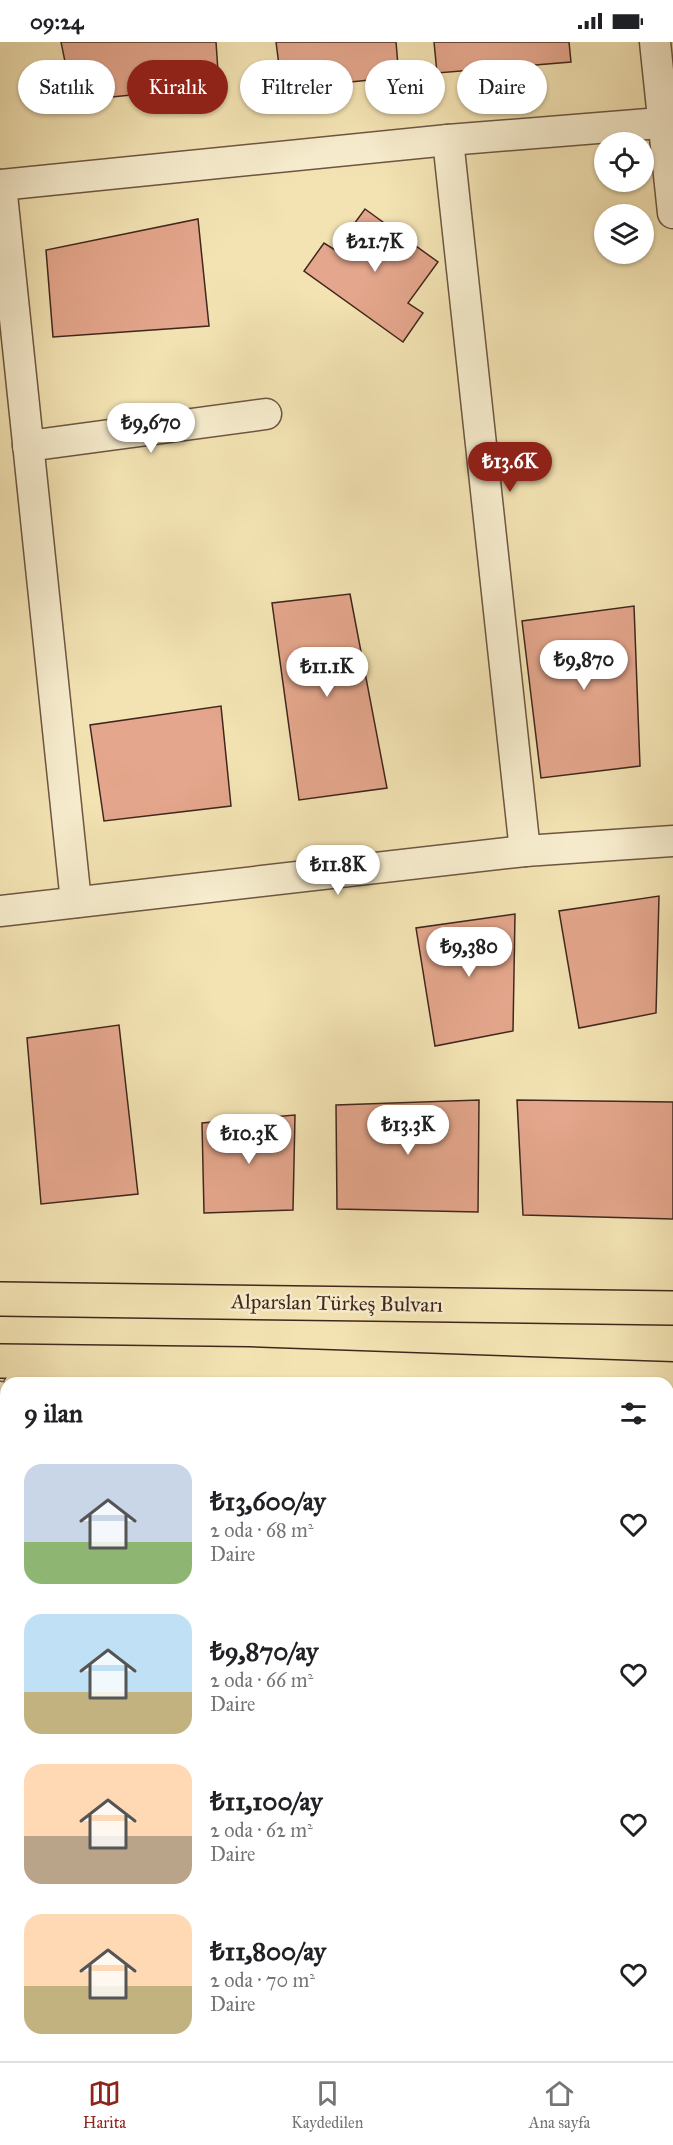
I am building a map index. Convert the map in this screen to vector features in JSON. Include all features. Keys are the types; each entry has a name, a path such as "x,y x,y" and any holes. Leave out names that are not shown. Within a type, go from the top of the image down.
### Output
{"main road":[{"name":"Alparslan Türkeş Bulvarı","path":"0,1299 673,1308"},
{"path":"26,1370 532,1377"}],"street":[{"path":"655,42 668,123 673,213"},
{"path":"76,902 0,185 448,140 668,123"},
{"path":"448,140 525,851"},
{"path":"28,446 266,414"},
{"path":"0,911 525,851 673,841"}],"building":[{"path":"61,42 216,42 217,60 127,60 127,95 115,97 115,60 65,60"},
{"path":"276,42 396,42 398,60 365,60 365,80 353,82 353,60 278,60"},
{"path":"434,42 569,42 571,62 547,64 547,60 457,60 457,71 445,72 445,60 436,60"},
{"path":"365,209 438,262 408,303 423,313 403,342 304,271 324,243 335,250"},
{"path":"198,219 209,326 53,337 46,250"},
{"path":"350,594 387,788 299,800 272,603"},
{"path":"634,606 640,766 541,778 522,621"},
{"path":"221,706 231,806 104,821 90,725"},
{"path":"659,896 656,1013 579,1028 559,911"},
{"path":"515,914 513,1031 435,1046 416,928"},
{"path":"119,1025 138,1194 41,1204 27,1038"},
{"path":"479,1100 478,1212 337,1209 336,1105"},
{"path":"517,1100 673,1102 673,1219 523,1215"},
{"path":"295,1115 293,1210 204,1213 202,1123"}]}
